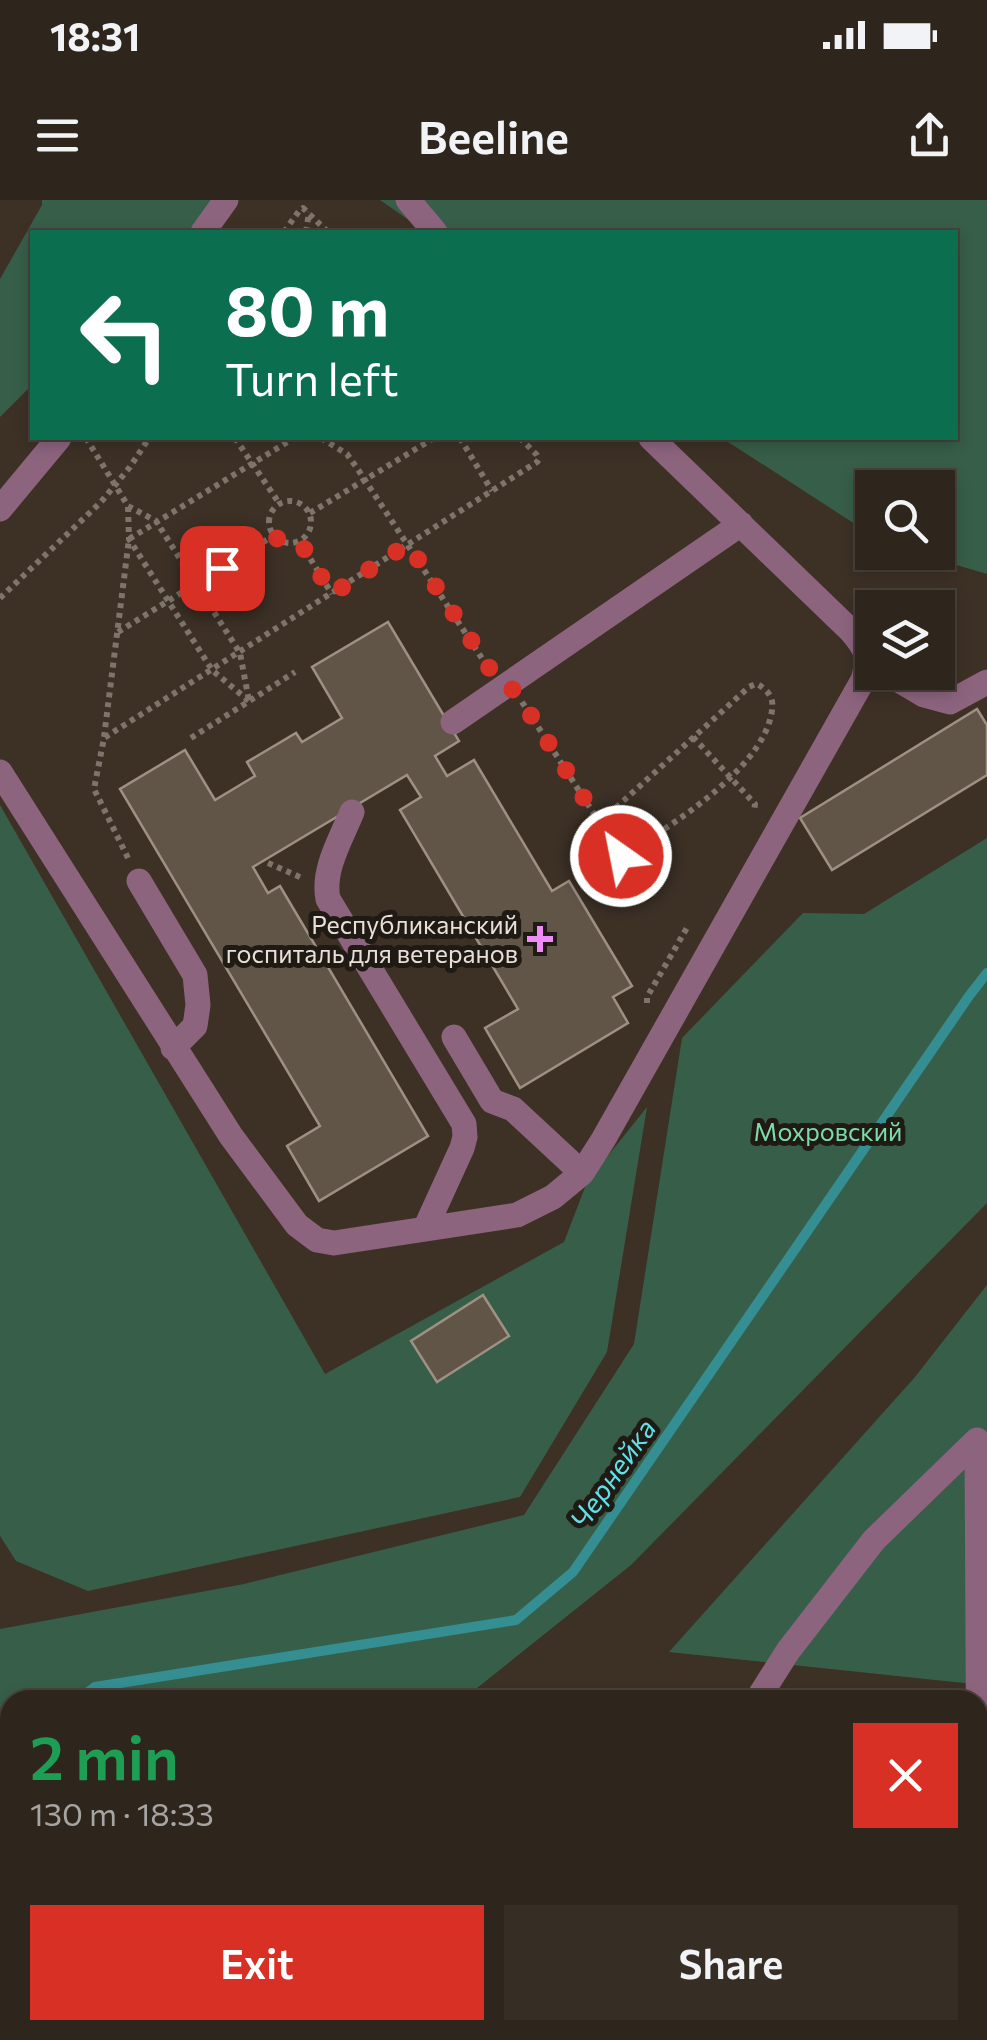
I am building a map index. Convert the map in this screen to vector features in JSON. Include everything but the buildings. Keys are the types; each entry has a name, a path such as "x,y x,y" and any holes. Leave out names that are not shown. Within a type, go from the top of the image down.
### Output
{"street":[{"path":"204,230 226,200"},
{"path":"408,200 432,230"},
{"path":"0,508 57,440"},
{"path":"653,440 855,636"},
{"path":"453,722 741,524"},
{"path":"915,690 950,702 987,682"},
{"path":"0,772 231,1136 298,1225 317,1240 334,1242 517,1215 553,1197 582,1173 857,690"},
{"path":"352,812 332,860 328,900 464,1124 462,1148 425,1230"},
{"path":"140,881 195,975 195,1026 173,1048"},
{"path":"454,1037 492,1101 513,1110 582,1173"},
{"path":"763,1690 788,1651 874,1540 977,1440 978,1690"}],"path":[{"path":"285,230 303,208 326,230"},
{"path":"306,230 309,212"},
{"path":"87,440 128,506 129,538 94,789 140,881"},
{"path":"0,598 102,502 148,440"},
{"path":"237,440 279,504"},
{"path":"129,538 290,440"},
{"path":"310,513 431,440"},
{"path":"461,440 492,491"},
{"path":"104,738 536,462 538,458 522,440"},
{"path":"337,441 496,678 516,692 621,856"},
{"path":"286,501 300,502 310,513 311,529 300,542 281,542 270,528 272,510 286,501"},
{"path":"128,506 156,521 240,653 250,701"},
{"path":"117,633 274,536"},
{"path":"129,538 212,670 250,701"},
{"path":"300,542 332,594"},
{"path":"190,738 295,672"},
{"path":"579,881 696,806 731,778 764,739 774,707 772,700 761,686 749,688 599,822"},
{"path":"693,738 754,804 754,814"},
{"path":"666,1030 648,1010 646,997 695,914"}],"green space":[{"path":"42,200 215,200 214,207 190,230 30,230 30,387 0,417 0,279"},
{"path":"380,200 987,200 987,574 955,565 955,470 855,470 855,524 725,440 958,440 958,230 423,230"},
{"path":"0,805 325,1374 564,1242 587,1182 647,1107 607,1352 520,1497 88,1591 16,1561 0,1536"},
{"name":"Мохровский","path":"987,838 987,1203 631,1565 475,1690 0,1690 0,1629 244,1584 524,1515 634,1344 682,1038 803,913 864,914"},
{"path":"987,1285 987,1634 973,1684 669,1652 915,1377"}],"waterway":[{"name":"Чернейка","path":"91,1690 516,1620 573,1572 987,973"}],"place":[{"name":"Республиканский госпиталь для ветеранов","path":"540,939"}],"route":[{"path":"222,568 274,536 281,542 300,542 332,594 408,544 496,678 516,692 621,856"}]}
